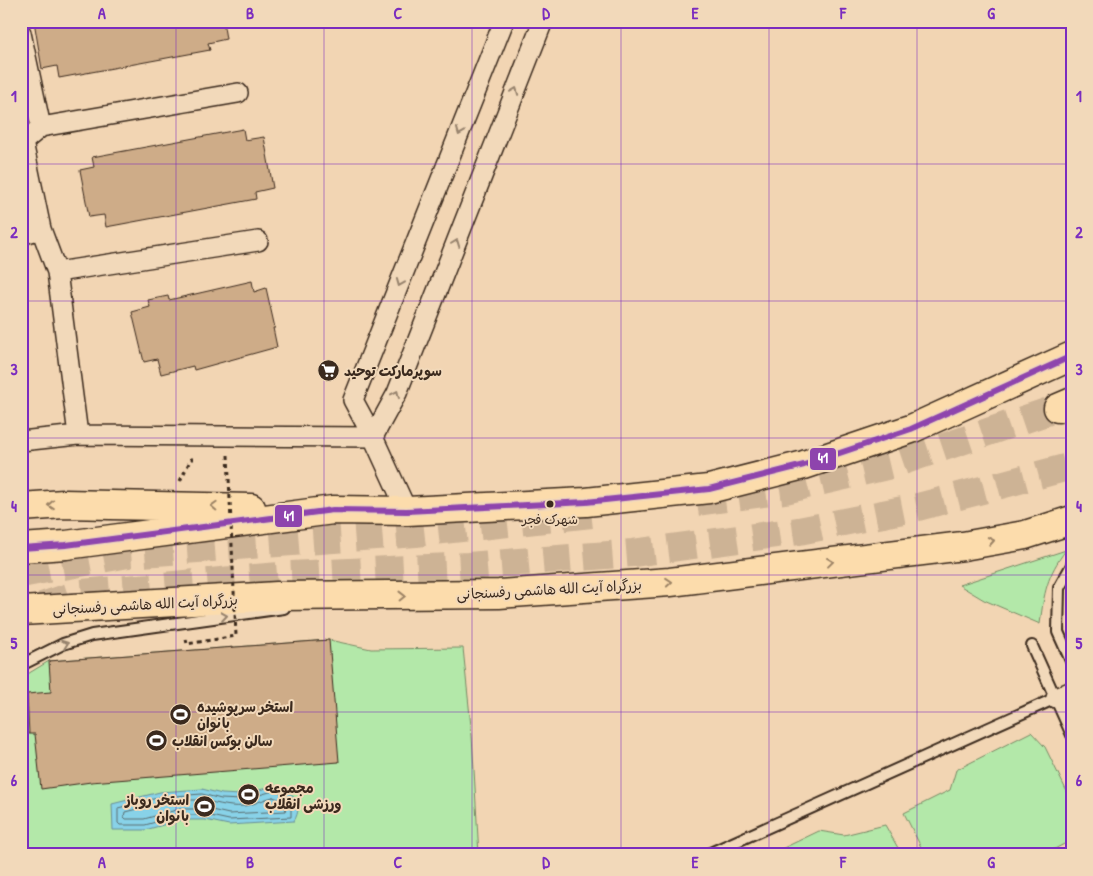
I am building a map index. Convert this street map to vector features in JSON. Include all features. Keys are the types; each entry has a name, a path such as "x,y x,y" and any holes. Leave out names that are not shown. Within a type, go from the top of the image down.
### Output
{"highway":[{"path":"21,507 64,504 159,505 407,512 586,502 709,489 804,465 911,429 1072,356"},
{"path":"21,548 66,545 332,510"},
{"name":"بزرگراه آیت الله هاشمی رفسنجانی","path":"21,611 277,596 367,597 499,594 670,582 963,546 1025,535 1072,520"}],"street":[{"path":"407,512 373,436 353,400 504,21"},
{"path":"373,436 397,393 543,21"},
{"path":"21,33 41,127"},
{"path":"78,435 57,272 41,230 23,142 41,127 238,93"},
{"path":"21,235 41,230"},
{"path":"57,272 258,241"},
{"path":"21,441 78,435 373,436"}],"lane":[{"path":"1072,565 1059,588 1058,632 1072,662"},
{"path":"21,665 63,644 92,635 367,597"},
{"path":"1032,646 1064,695 1072,735"},
{"path":"706,855 1064,695"}],"path":[{"path":"186,644 236,636 228,455"}],"green space":[{"path":"1066,550 1050,576 1040,624 984,600 959,585"},
{"name":"مجموعه ورزشی انقلاب","path":"329,640 371,649 463,648 472,736 479,855 21,855 21,678 49,661"},
{"path":"1031,732 1045,747 1072,802 1072,840 1043,855 925,855 904,813 950,790 956,770"},
{"path":"885,825 902,855 769,855 819,831 844,835"}],"water":[{"name":"استخر روباز بانوان","path":"274,786 291,794 297,803 297,814 294,821 229,825 205,820 181,820 145,830 113,830 112,804 160,792 202,789 222,794 241,795"}],"building":[{"path":"34,21 223,21 226,39 208,43 210,50 59,78 57,66 42,69"},
{"path":"243,129 245,140 264,137 273,188 255,192 256,199 106,227 104,215 89,217 80,170 94,167 92,157"},
{"path":"252,281 254,292 266,288 275,328 273,328 277,347 194,370 193,366 161,374 157,359 144,362 132,312 150,307 148,300 168,296 169,300"},
{"name":"استخر سرپوشیده بانوان","path":"329,640 339,762 91,782 41,789 35,734 29,734 27,694 51,692 49,661"}],"tunnel":[{"path":"697,502 785,490 891,465 1058,408"},
{"path":"42,606 81,593 290,575 468,566 633,553 799,531 918,507 1072,466"},
{"path":"21,574 128,554 416,533 592,514"}],"transit line":[{"name":"41","path":"21,548 66,545 333,510 407,511 586,502 709,489 804,465 911,429 1072,356"}],"place":[{"name":"سوپرمارکت توحید","path":"328,370"},
{"name":"شهرک فجر","path":"550,504"},
{"name":"استخر سرپوشیده بانوان","path":"181,714"},
{"name":"سالن بوکس انقلاب","path":"156,740"},
{"name":"مجموعه ورزشی انقلاب","path":"249,795"},
{"name":"استخر روباز بانوان","path":"205,807"}]}
